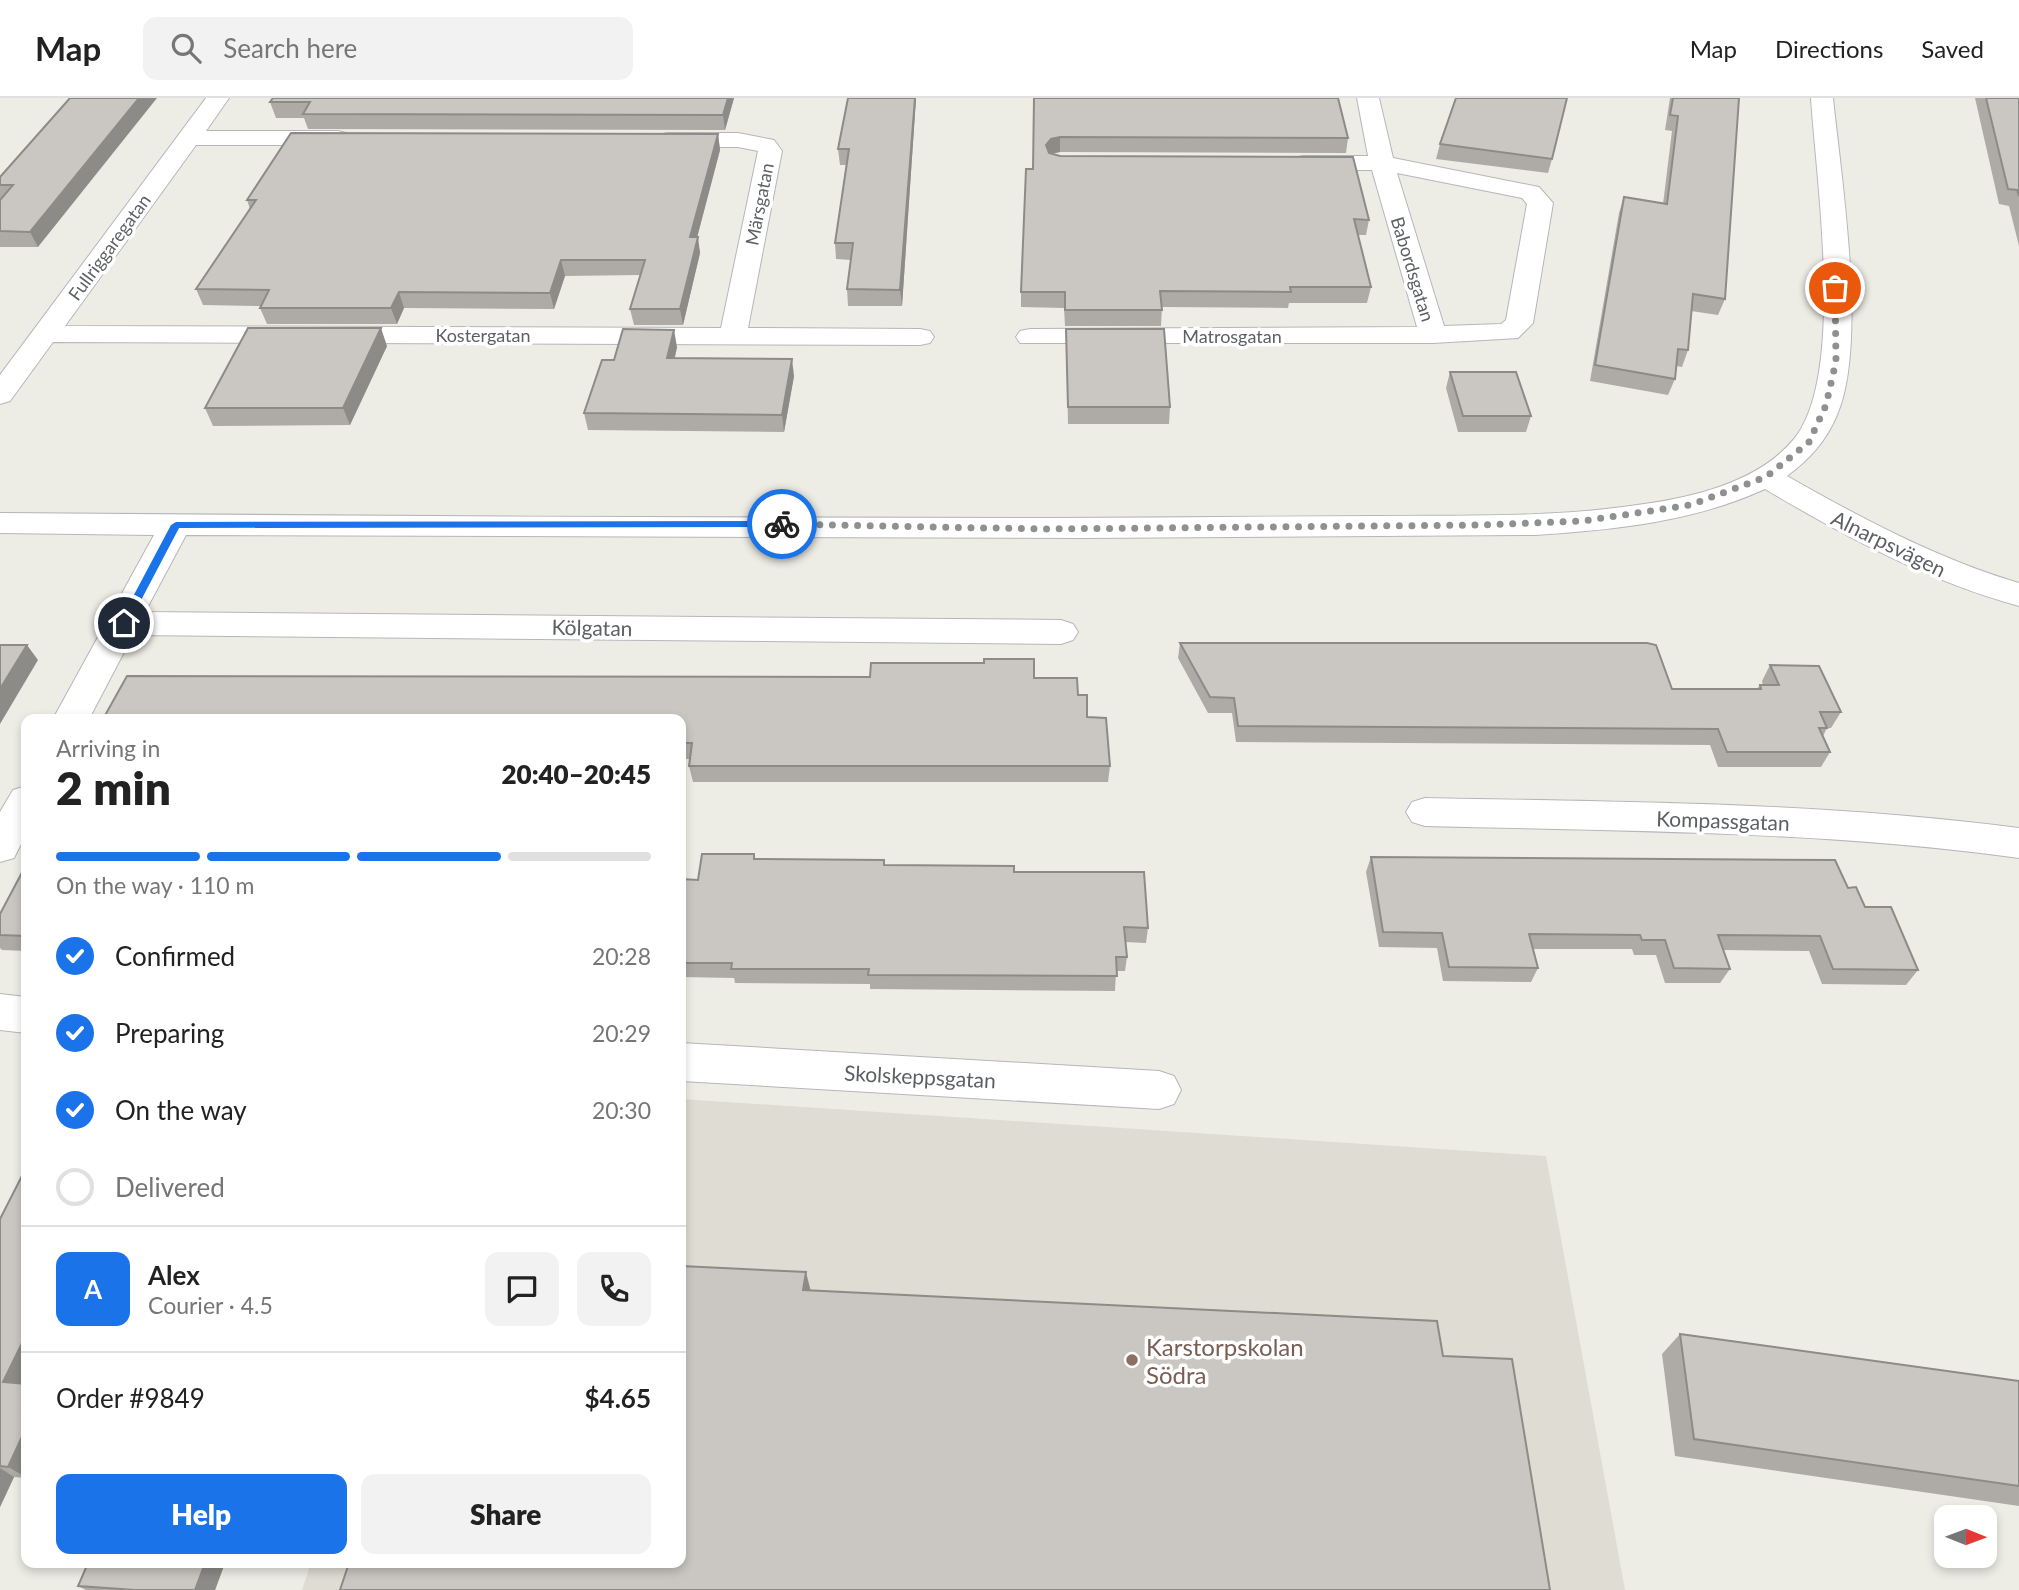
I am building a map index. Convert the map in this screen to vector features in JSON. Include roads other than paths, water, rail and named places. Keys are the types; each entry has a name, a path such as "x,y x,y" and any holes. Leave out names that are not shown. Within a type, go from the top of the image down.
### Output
{"street":[{"name":"Fullriggaregatan","path":"0,395 218,98"},
{"name":"Babordsgatan","path":"1368,98 1382,163 1433,335 1508,332 1519,323 1540,204 1530,192 1514,186 1382,163"},
{"path":"0,523 747,524 1042,529 1481,525 1639,515 1690,505 1766,477 1809,442 1826,405 1836,361 1836,305 1822,98"},
{"path":"189,138 363,139"},
{"name":"Märsgatan","path":"640,139 752,141 766,145 770,151 733,335"},
{"path":"1274,163 1382,163"},
{"name":"Kostergatan","path":"45,334 920,337"},
{"name":"Matrosgatan","path":"1030,337 1433,335"},
{"name":"Alnarpsvägen","path":"1766,477 1825,511 1954,575 2019,595"},
{"path":"74,714 176,525"},
{"name":"Kölgatan","path":"124,623 1061,632"},
{"path":"0,847 21,809"},
{"name":"Kompassgatan","path":"1425,812 1802,822 1925,829 2019,843"},
{"path":"0,1012 21,1014"},
{"name":"Skolskeppsgatan","path":"686,1062 1159,1090"}],"place":[{"name":"Karstorpskolan Södra","path":"1132,1360"}]}
